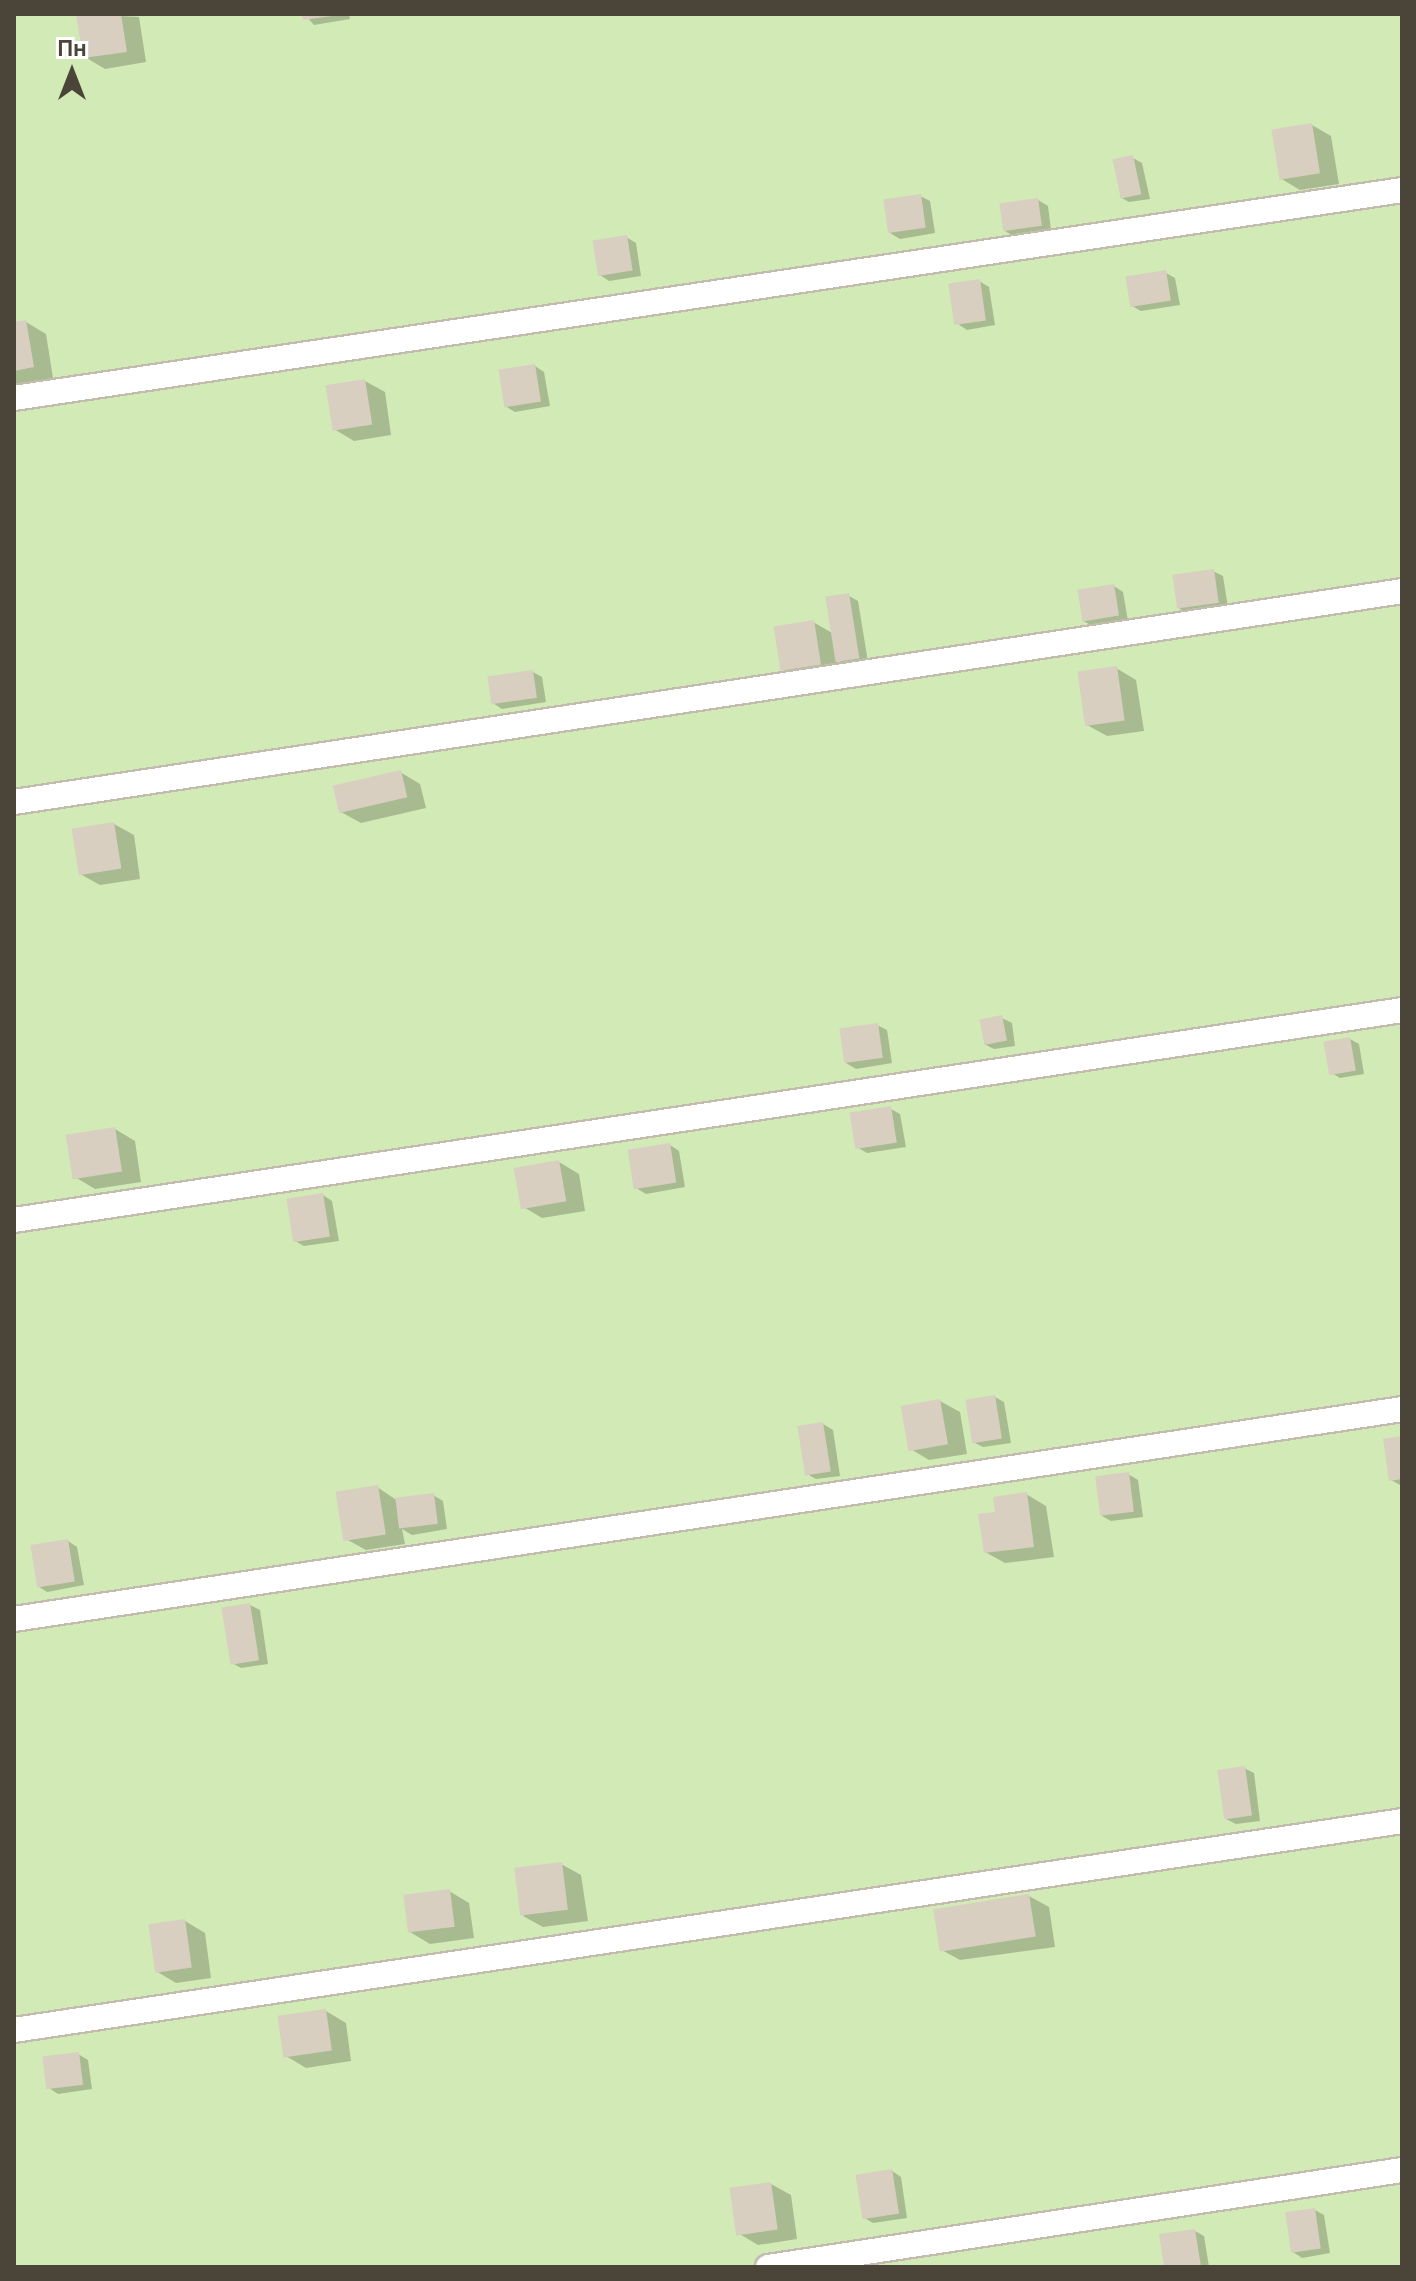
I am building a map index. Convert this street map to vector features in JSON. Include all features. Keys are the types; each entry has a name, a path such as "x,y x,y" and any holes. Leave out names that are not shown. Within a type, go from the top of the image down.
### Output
{"lane":[{"path":"14,398 1402,190"},
{"path":"14,802 1402,591"},
{"path":"14,1220 1402,1010"},
{"path":"14,1619 1402,1409"},
{"path":"14,2030 1402,1821"},
{"path":"768,2267 1402,2170"}],"green space":[{"path":"14,14 1402,14 1402,2267 14,2267"}],"building":[{"path":"76,14 121,14 127,52 83,58"},
{"path":"302,14 332,14 332,16 303,20"},
{"path":"1312,123 1320,173 1279,180 1272,129"},
{"path":"1133,155 1141,194 1121,198 1112,159"},
{"path":"921,194 926,228 888,233 883,199"},
{"path":"1038,198 1042,226 1003,231 999,203"},
{"path":"627,235 633,271 598,276 592,240"},
{"path":"1166,270 1171,301 1130,307 1126,276"},
{"path":"980,279 986,321 954,325 948,283"},
{"path":"26,320 34,367 14,371 14,322"},
{"path":"535,364 541,402 504,407 498,370"},
{"path":"365,379 372,424 333,431 325,385"},
{"path":"1214,569 1219,603 1177,609 1172,575"},
{"path":"1114,584 1119,616 1082,621 1077,590"},
{"path":"849,593 859,658 836,662 825,597"},
{"path":"814,620 821,664 781,671 774,626"},
{"path":"1117,666 1125,720 1085,726 1077,672"},
{"path":"533,670 537,698 491,704 487,676"},
{"path":"401,770 407,797 339,813 333,786"},
{"path":"114,822 121,868 79,875 72,829"},
{"path":"1002,1015 1007,1041 984,1045 979,1019"},
{"path":"878,1023 883,1058 844,1063 839,1028"},
{"path":"1350,1037 1356,1070 1329,1075 1323,1042"},
{"path":"891,1106 897,1143 855,1149 850,1113"},
{"path":"115,1127 122,1171 73,1179 66,1135"},
{"path":"670,1143 676,1183 634,1189 628,1150"},
{"path":"559,1160 566,1201 521,1209 514,1168"},
{"path":"323,1193 330,1236 293,1242 286,1199"},
{"path":"995,1395 1002,1438 972,1443 965,1400"},
{"path":"940,1399 948,1444 909,1451 901,1406"},
{"path":"823,1422 831,1471 805,1475 797,1426"},
{"path":"1402,1436 1402,1479 1389,1481 1383,1439"},
{"path":"1129,1472 1134,1512 1100,1516 1095,1476"},
{"path":"378,1485 386,1534 343,1541 336,1492"},
{"path":"1027,1492 1034,1547 984,1553 978,1514 995,1512 993,1497"},
{"path":"434,1493 438,1524 399,1529 395,1498"},
{"path":"68,1539 75,1581 37,1587 30,1545"},
{"path":"250,1603 259,1660 230,1665 221,1608"},
{"path":"1245,1766 1252,1816 1224,1819 1217,1770"},
{"path":"562,1862 568,1910 520,1915 514,1868"},
{"path":"450,1889 455,1927 408,1932 403,1895"},
{"path":"1029,1894 1036,1936 940,1952 933,1909"},
{"path":"185,1919 192,1968 155,1973 148,1924"},
{"path":"326,2009 332,2051 283,2057 277,2016"},
{"path":"79,2052 83,2085 46,2089 42,2057"},
{"path":"892,2169 899,2213 862,2219 855,2175"},
{"path":"771,2182 778,2230 736,2235 729,2188"},
{"path":"1315,2208 1321,2249 1291,2253 1285,2212"},
{"path":"1195,2229 1201,2267 1164,2267 1159,2234"}]}
